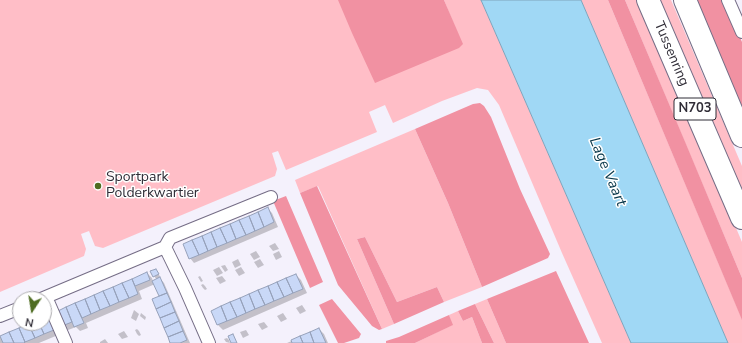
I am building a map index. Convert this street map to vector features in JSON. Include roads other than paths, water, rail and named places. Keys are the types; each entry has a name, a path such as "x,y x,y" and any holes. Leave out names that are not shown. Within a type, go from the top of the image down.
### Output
{"highway":[{"name":"Tussenring","path":"648,0 742,218"},
{"name":"N703","path":"684,0 742,136"}],"street":[{"path":"728,0 742,32"},
{"path":"52,294 165,247 170,238 271,197"},
{"path":"165,247 209,343"},
{"path":"0,316 12,311"},
{"path":"52,316 66,343"}],"water":[{"name":"Lage Vaart","path":"481,0 581,0 728,343 631,343"}],"place":[{"name":"Sportpark Polderkwartier","path":"98,186"}]}
